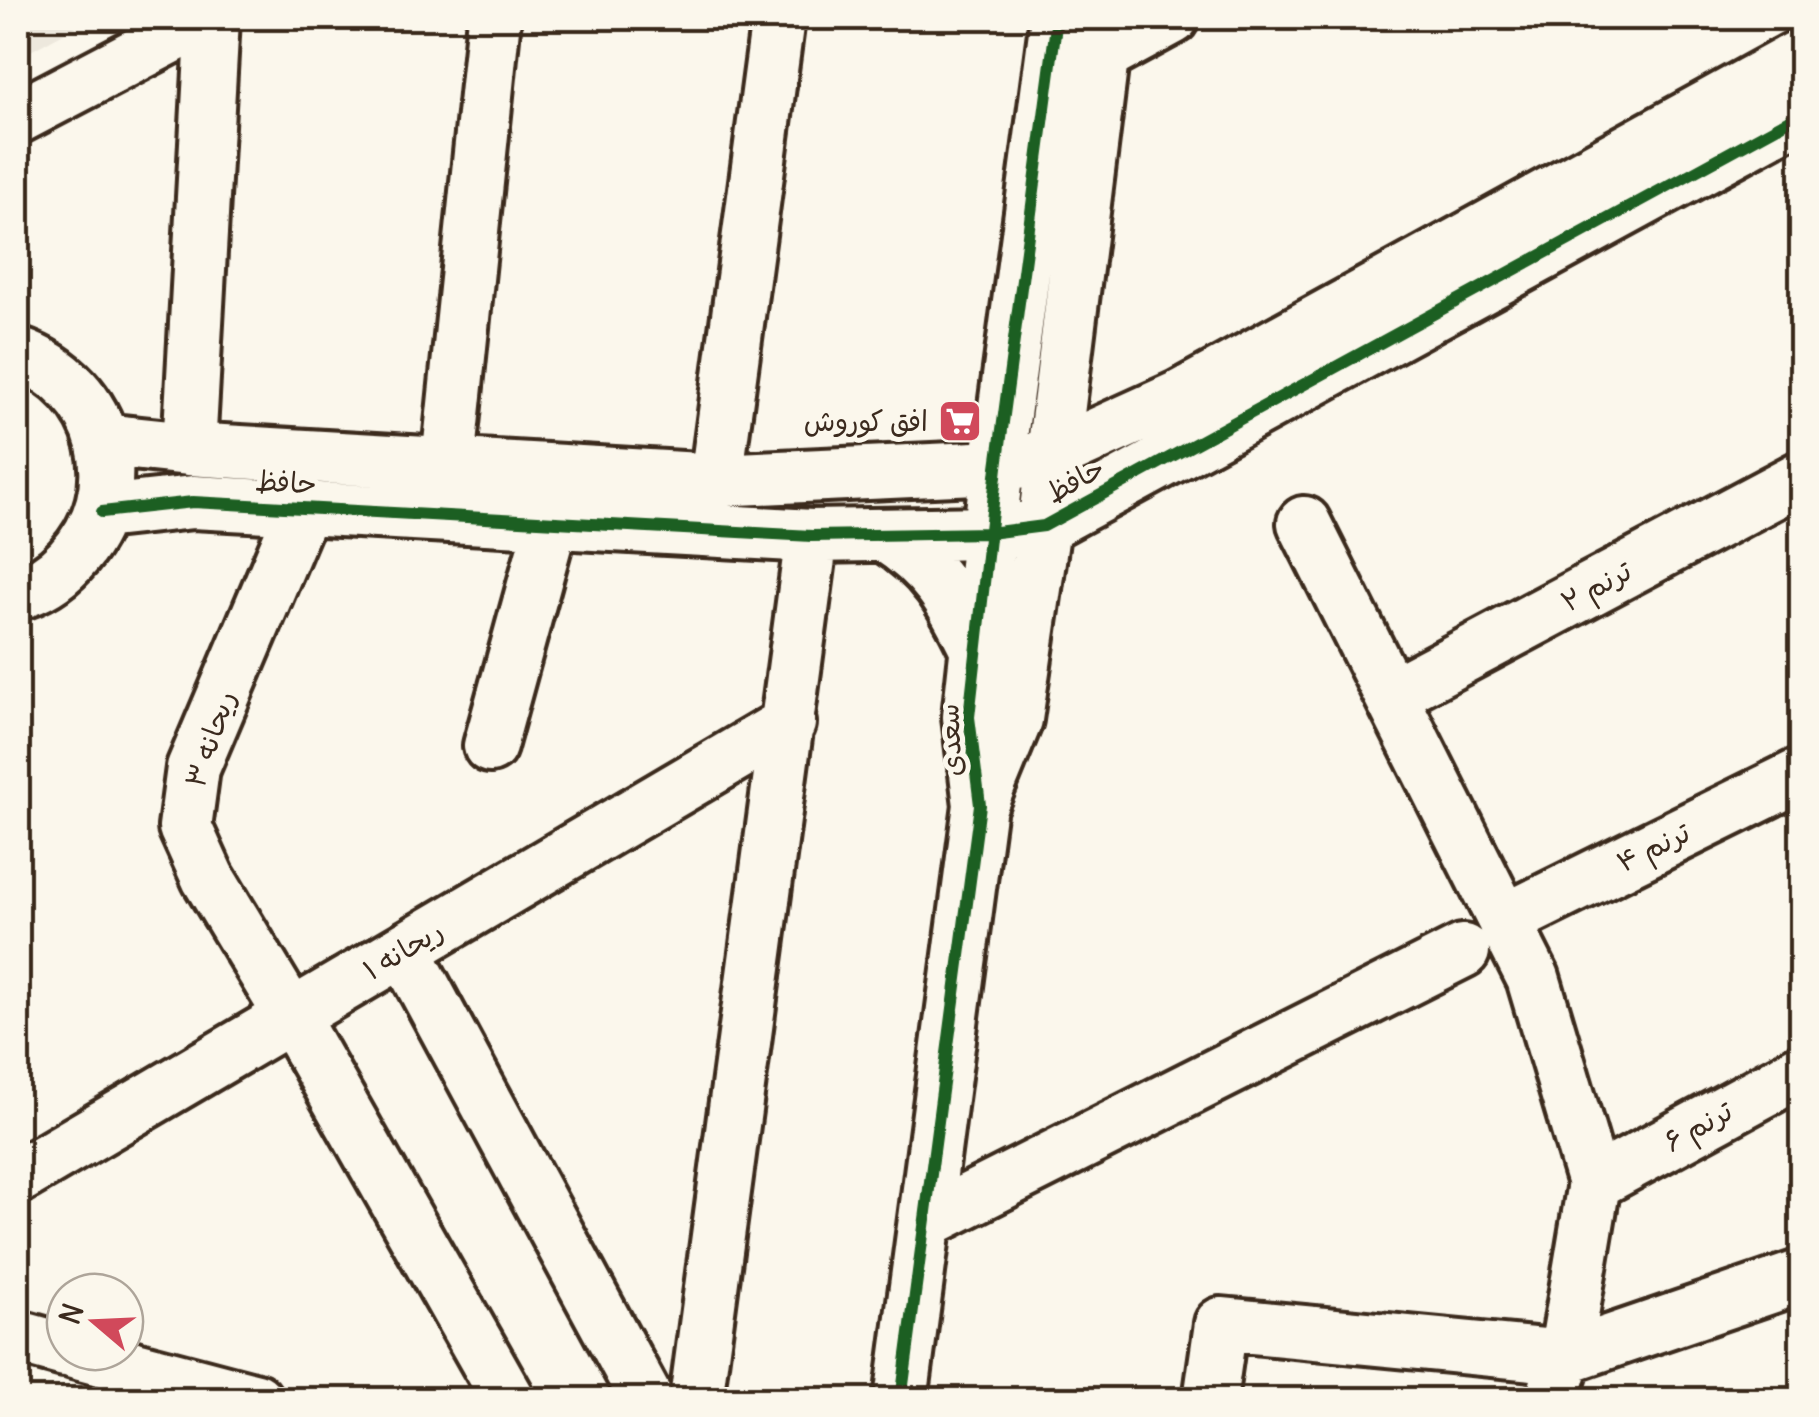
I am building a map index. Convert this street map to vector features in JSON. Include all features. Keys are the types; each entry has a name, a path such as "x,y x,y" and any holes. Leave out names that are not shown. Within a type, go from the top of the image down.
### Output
{"street":[{"path":"18,117 210,18"},
{"path":"189,449 210,18"},
{"path":"448,463 494,18"},
{"path":"716,480 778,18"},
{"name":"سعدی","path":"901,1400 980,805 969,716 997,467 1057,18"},
{"path":"1104,37 1172,18"},
{"name":"سعدی","path":"980,805 1016,719 1044,526 1104,37"},
{"name":"حافظ","path":"103,440 189,449 716,480 997,467 1050,456 1180,398 1802,55"},
{"name":"حافظ","path":"102,512 192,502 812,536 990,533 1044,526 1802,112"},
{"path":"1069,315 1073,354 1100,387 1138,402 1180,398"},
{"path":"18,354 57,373 86,403 103,440 107,476 102,512 86,545 60,572 21,597"},
{"name":"ترنم ۲","path":"1390,695 1802,476"},
{"name":"ریحانه ۳","path":"302,508 194,768 185,827 208,878 509,1400"},
{"path":"490,746 551,523"},
{"path":"1304,523 1390,695 1484,936 1533,978 1594,1183 1559,1378"},
{"path":"885,535 906,548 952,596 977,650"},
{"path":"696,1400 812,536"},
{"name":"ریحانه ۱","path":"18,1177 789,722"},
{"name":"ترنم ۴","path":"925,1222 1802,774"},
{"path":"404,950 647,1400"},
{"name":"ترنم ۶","path":"1594,1183 1802,1070"},
{"path":"1210,1400 1221,1324 1559,1378 1802,1276"},
{"path":"18,1338 45,1345"},
{"path":"145,1371 256,1400"}],"shaded area":[{"path":"18,18 91,18 18,58"}],"building":[{"path":"18,18 38,18 18,29"}],"cycle path":[{"path":"901,1400 980,805 969,717 997,467 1057,18"},
{"path":"102,512 193,502 812,536 989,533 1044,526 1802,113"}],"place":[{"name":"افق کوروش","path":"960,421"}]}
